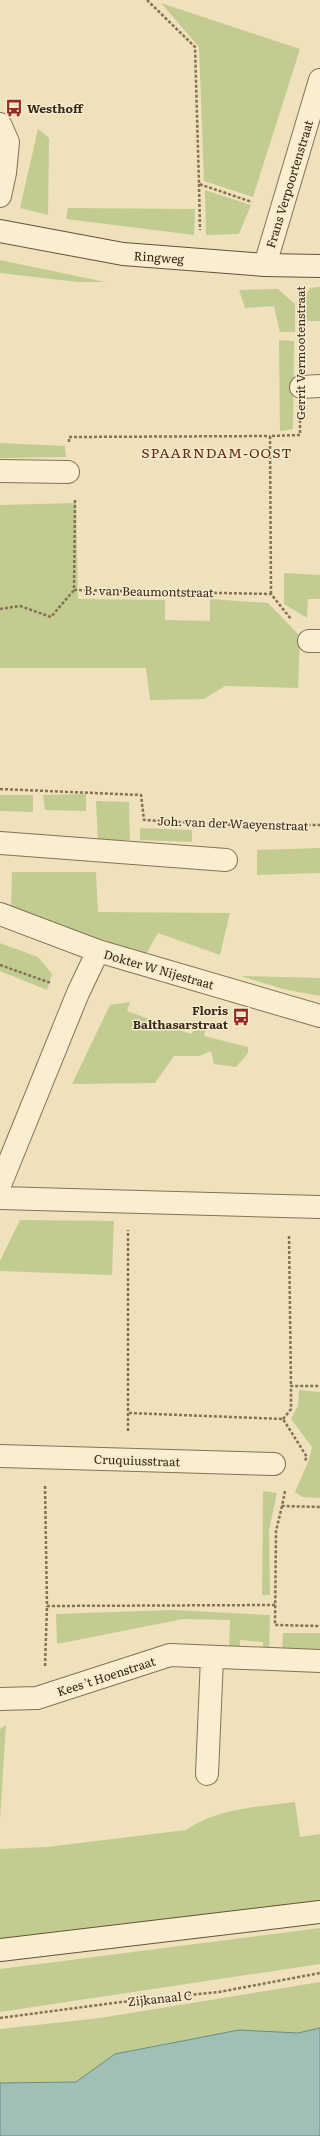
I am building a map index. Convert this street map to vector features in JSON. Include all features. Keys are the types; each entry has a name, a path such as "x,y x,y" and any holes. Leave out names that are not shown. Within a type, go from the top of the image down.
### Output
{"street":[{"name":"Frans Verpoortenstraat","path":"265,265 320,80"},
{"path":"0,124 8,142 5,173 0,196"},
{"name":"Ringweg","path":"0,231 123,254 265,265 310,266"},
{"path":"0,471 68,472"},
{"path":"0,843 226,860"},
{"name":"Dokter W Nijestraat","path":"0,914 98,951 320,1016"},
{"path":"0,1185 78,992 98,951"},
{"path":"0,1198 320,1207"},
{"name":"Cruquiusstraat","path":"0,1456 274,1464"},
{"name":"Kees 't Hoenstraat","path":"0,1698 37,1698 170,1655 212,1658 320,1661"},
{"path":"207,1774 212,1658"},
{"path":"0,1950 320,1912"}],"path":[{"path":"146,0 195,47 201,260"},
{"path":"199,184 281,212"},
{"name":"Gerrit Vermootenstraat","path":"68,472 69,437 300,435 311,386 310,266"},
{"path":"270,436 271,594 315,641"},
{"name":"B. van Beaumontstraat","path":"68,472 75,489 74,590 271,594"},
{"path":"0,609 20,606 51,617 74,590"},
{"name":"Joh. van der Waeyenstraat","path":"0,789 141,795 144,820 237,825 320,825"},
{"path":"0,965 78,992"},
{"path":"127,1459 129,1413 128,1202"},
{"path":"283,1419 291,1409 288,1206"},
{"path":"291,1386 320,1386"},
{"path":"44,1696 47,1606 45,1457"},
{"path":"288,1488 283,1495 276,1531 275,1625 320,1626"},
{"path":"282,1506 320,1507"},
{"path":"47,1606 275,1605"},
{"name":"Zijkanaal C","path":"0,2018 121,2002 219,1992 320,1972"}],"green space":[{"path":"161,3 300,49 253,197 204,181 199,47"},
{"path":"38,129 49,138 48,215 20,208"},
{"path":"205,190 251,205 239,234 206,235"},
{"path":"68,208 195,209 194,235 66,219"},
{"path":"0,260 105,282 78,282 0,273"},
{"path":"320,287 320,321 307,321 305,297 310,288"},
{"path":"278,289 295,304 295,332 280,332 274,306 245,308 239,290"},
{"path":"279,340 294,341 293,429 280,431"},
{"path":"0,443 65,446 66,457 0,458"},
{"path":"76,503 78,599 165,600 165,620 210,621 210,599 268,603 300,636 298,688 225,686 204,699 150,700 146,668 0,668 0,505"},
{"path":"284,573 320,575 320,599 308,599 307,618 284,604"},
{"path":"86,794 86,811 45,810 43,795"},
{"path":"0,795 33,795 33,812 0,811"},
{"path":"96,801 129,802 130,840 98,842"},
{"path":"140,828 192,830 192,842 140,840"},
{"path":"320,848 320,873 257,875 257,850"},
{"path":"12,872 96,872 98,912 230,913 220,955 158,933 145,956 98,940 11,906"},
{"path":"0,943 38,957 52,974 47,990 0,971"},
{"path":"241,976 320,978 320,996 283,989"},
{"path":"130,1002 127,1011 191,1034 197,1026 206,1029 204,1036 248,1047 248,1053 236,1067 214,1064 211,1051 199,1056 174,1056 155,1083 72,1084 110,1005"},
{"path":"20,1220 114,1221 112,1275 0,1271 0,1261"},
{"path":"299,1390 320,1392 320,1498 302,1497 295,1492 309,1460 312,1447 291,1419 298,1406"},
{"path":"263,1491 277,1493 269,1530 270,1595 262,1595"},
{"path":"172,1610 270,1615 269,1650 263,1650 263,1642 240,1640 240,1651 229,1650 230,1620 183,1619 57,1644 56,1614"},
{"path":"283,1633 320,1633 320,1652 282,1652"},
{"path":"6,1725 0,1821 0,1729"},
{"path":"295,1802 300,1837 320,1834 320,1900 218,1915 0,1939 0,1849 47,1847 186,1830 211,1817 224,1813 252,1807"},
{"path":"320,1928 320,1964 0,2012 0,1969"},
{"path":"320,1982 320,2028 298,2033 239,2030 115,2054 76,2082 0,2083 0,2029 100,2018"}],"water":[{"path":"320,2028 320,2136 0,2136 0,2083 76,2082 115,2054 239,2030 298,2033"}],"place":[{"name":"Westhoff","path":"14,108"},
{"name":"Floris Balthasarstraat","path":"241,1017"}],"district":[{"name":"SPAARNDAM-OOST","path":"217,452"}]}
